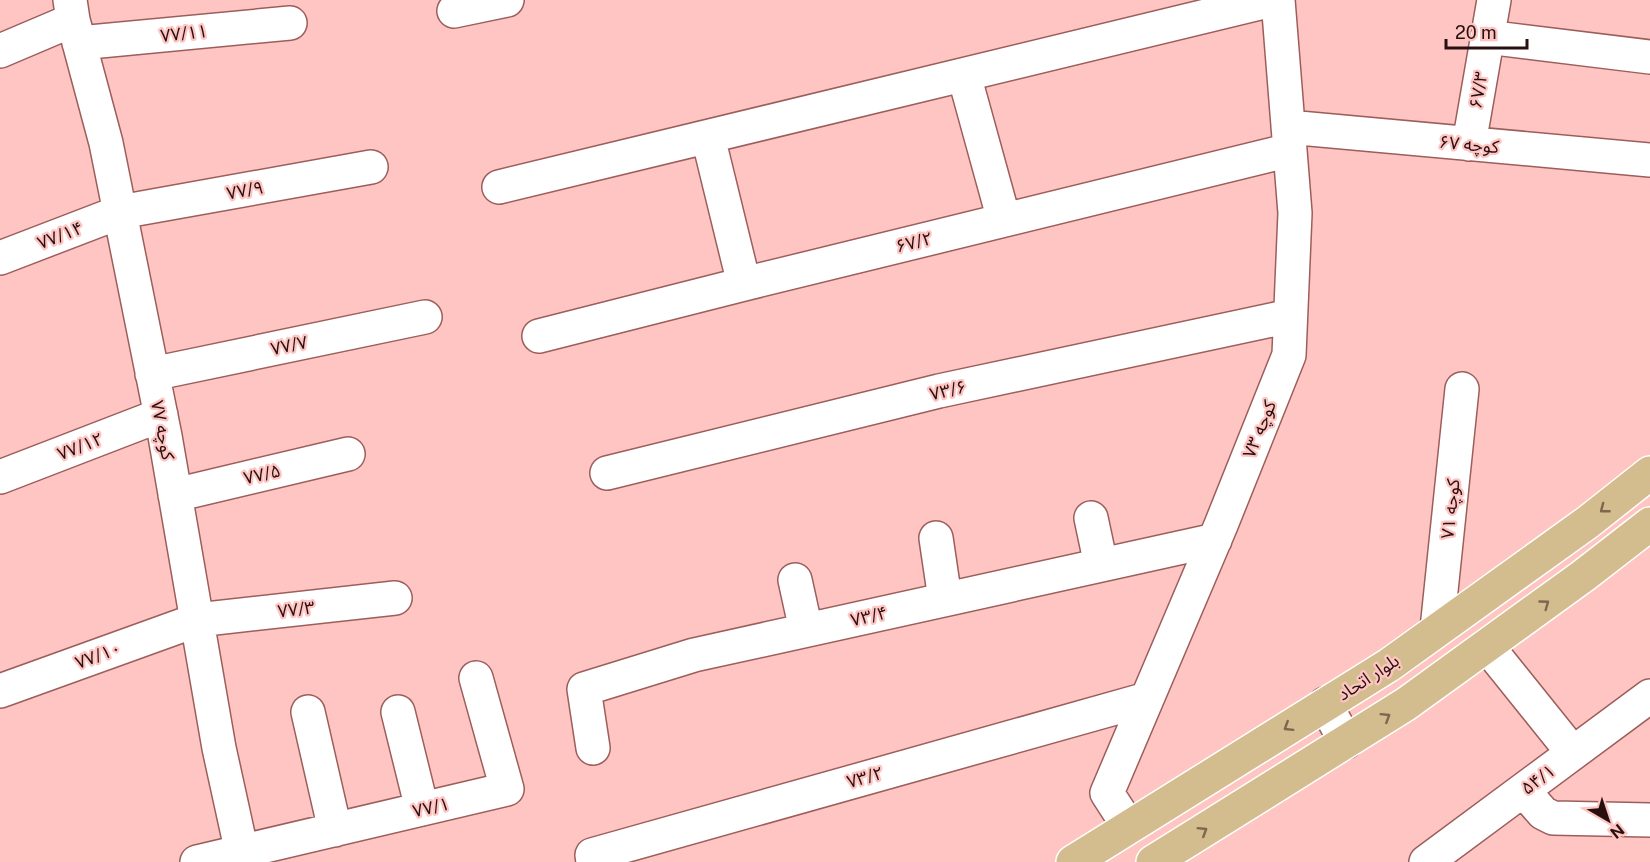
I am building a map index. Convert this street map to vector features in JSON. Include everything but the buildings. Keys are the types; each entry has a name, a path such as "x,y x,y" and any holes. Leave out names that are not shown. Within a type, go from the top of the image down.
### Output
{"main road":[{"name":"بلوار اتحاد","path":"1072,862 1389,665 1587,522 1650,473"},
{"path":"1153,862 1406,704 1583,576 1650,524"}],"street":[{"path":"454,11 507,0"},
{"path":"499,187 1272,0"},
{"name":"کوچه ۷۳","path":"1129,827 1107,793 1215,540 1288,355 1295,213 1278,0"},
{"name":"۶۷/۳","path":"1469,144 1494,0"},
{"name":"۷۷/۱۱","path":"0,51 74,21 290,23"},
{"name":"کوچه ۷۷","path":"74,21 106,143 120,212 161,415 219,748 243,857"},
{"path":"1487,38 1650,57"},
{"path":"964,75 1004,220"},
{"path":"708,136 744,284"},
{"name":"کوچه ۶۷","path":"1289,139 1469,144 1650,160"},
{"name":"۶۷/۲","path":"539,336 1004,220 1289,139"},
{"name":"۷۷/۹","path":"120,212 371,168"},
{"name":"۷۷/۱۴","path":"0,258 120,212"},
{"name":"۷۳/۶","path":"607,473 939,392 1290,316"},
{"name":"۷۷/۷","path":"152,374 425,317"},
{"name":"کوچه ۷۱","path":"1437,629 1462,389"},
{"name":"۷۷/۱۲","path":"0,477 161,415"},
{"name":"۷۷/۵","path":"175,495 348,454"},
{"path":"1091,518 1101,565"},
{"path":"936,538 945,599"},
{"name":"۷۳/۴","path":"592,748 584,689 694,655 1215,540"},
{"path":"795,580 806,630"},
{"name":"۷۷/۳","path":"197,620 395,597"},
{"name":"۷۷/۱۰","path":"0,691 197,620"},
{"path":"1487,646 1573,753"},
{"name":"۷۷/۱","path":"196,862 243,857 334,830 507,789 476,678"},
{"name":"۵۴/۱","path":"1426,862 1650,696"},
{"name":"۷۳/۲","path":"593,862 592,855 1147,699"},
{"path":"1325,704 1346,742"},
{"path":"308,712 334,830"},
{"path":"398,712 422,809"},
{"path":"1523,790 1544,813 1553,818 1650,820"}]}
